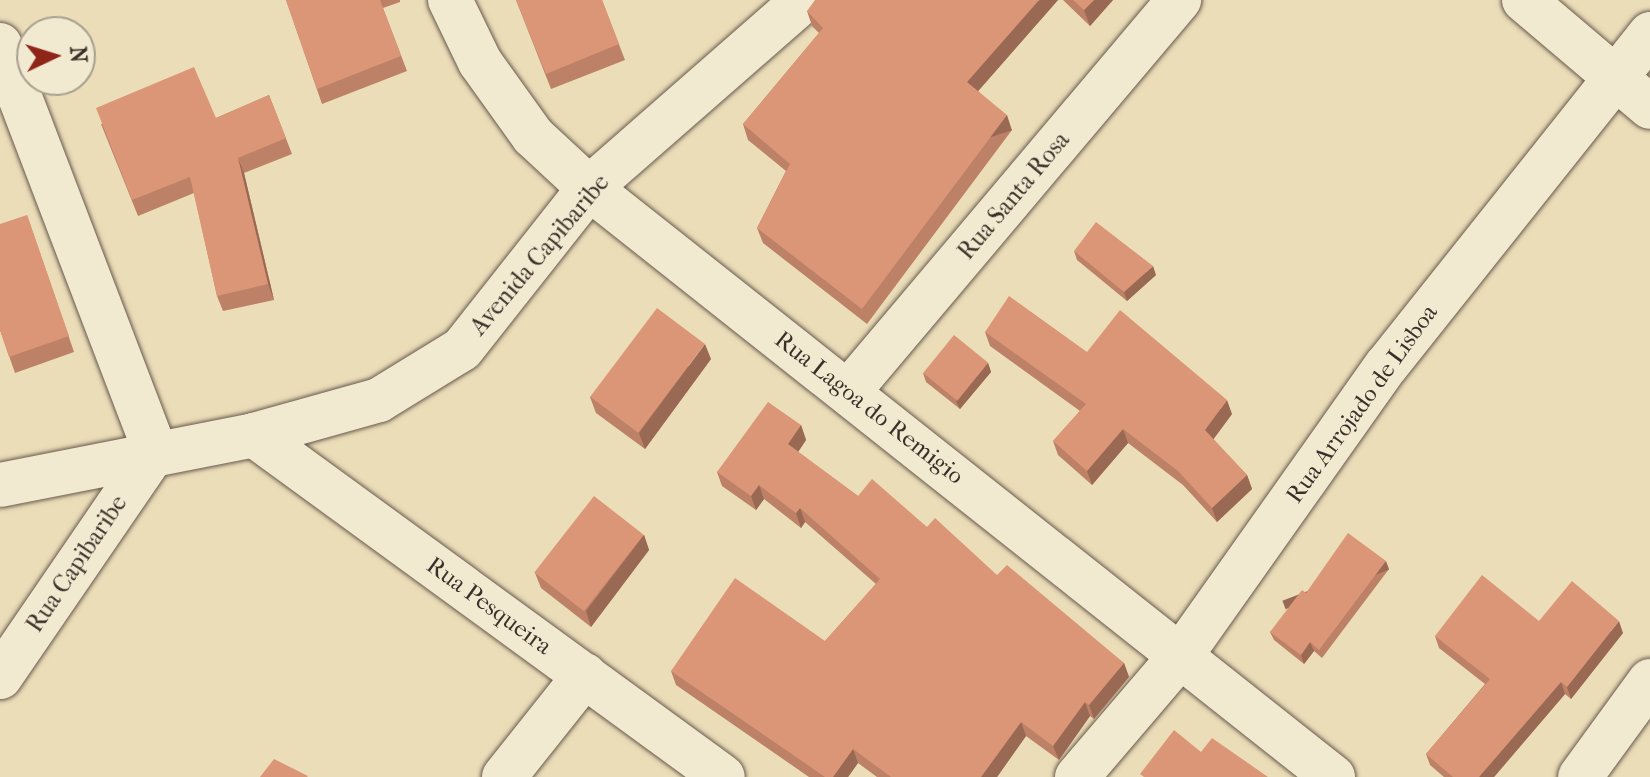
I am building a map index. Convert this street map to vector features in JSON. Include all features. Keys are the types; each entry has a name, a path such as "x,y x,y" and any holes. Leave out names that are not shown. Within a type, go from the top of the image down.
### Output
{"street":[{"name":"Rua Lagoa do Remigio","path":"450,0 480,62 533,136 589,188 1182,654 1333,777"},
{"name":"Avenida Capibaribe","path":"0,485 155,451 254,435 379,400 462,349 589,188 804,0"},
{"name":"Rua Santa Rosa","path":"849,391 1179,0"},
{"path":"1524,0 1650,107"},
{"name":"Rua Arrojado de Lisboa","path":"1077,777 1182,654 1387,365 1650,34"},
{"path":"0,45 155,451"},
{"name":"Rua Pesqueira","path":"254,435 723,777"},
{"name":"Rua Capibaribe","path":"0,677 155,451"},
{"path":"504,777 585,675"},
{"path":"1580,777 1650,681"}],"building":[{"path":"286,0 380,0 401,56 317,89"},
{"path":"516,0 602,0 619,44 546,74"},
{"path":"815,0 1039,0 967,82 1007,115 862,309 757,228 790,164 743,124 823,28 807,11"},
{"path":"1073,0 1094,0 1084,10"},
{"path":"194,67 216,118 269,95 286,138 238,158 268,284 217,296 190,177 132,200 96,108"},
{"path":"27,215 69,336 9,357 0,330 0,224"},
{"path":"1096,222 1153,266 1124,292 1074,251"},
{"path":"1009,296 1087,352 1120,310 1227,400 1205,430 1247,475 1212,508 1178,471 1123,429 1087,471 1053,441 1086,404 985,332"},
{"path":"657,308 705,344 638,433 590,397"},
{"path":"954,335 988,363 957,401 923,373"},
{"path":"768,402 801,425 788,444 858,496 872,479 927,527 935,518 997,575 1007,565 1124,663 1089,705 1085,702 1053,746 1021,722 981,777 891,777 853,749 833,777 825,777 671,671 735,578 825,641 880,579 800,508 796,513 759,485 751,496 717,472"},
{"path":"594,496 644,535 584,611 534,572"},
{"path":"1348,533 1386,561 1319,650 1310,642 1301,655 1270,632 1302,590 1306,593"},
{"path":"1482,575 1539,621 1572,581 1619,621 1567,687 1561,682 1479,777 1453,777 1426,754 1490,679 1435,636"},
{"path":"1174,730 1201,752 1212,738 1268,777 1144,777 1140,774"},
{"path":"274,759 308,776 260,777"}]}
